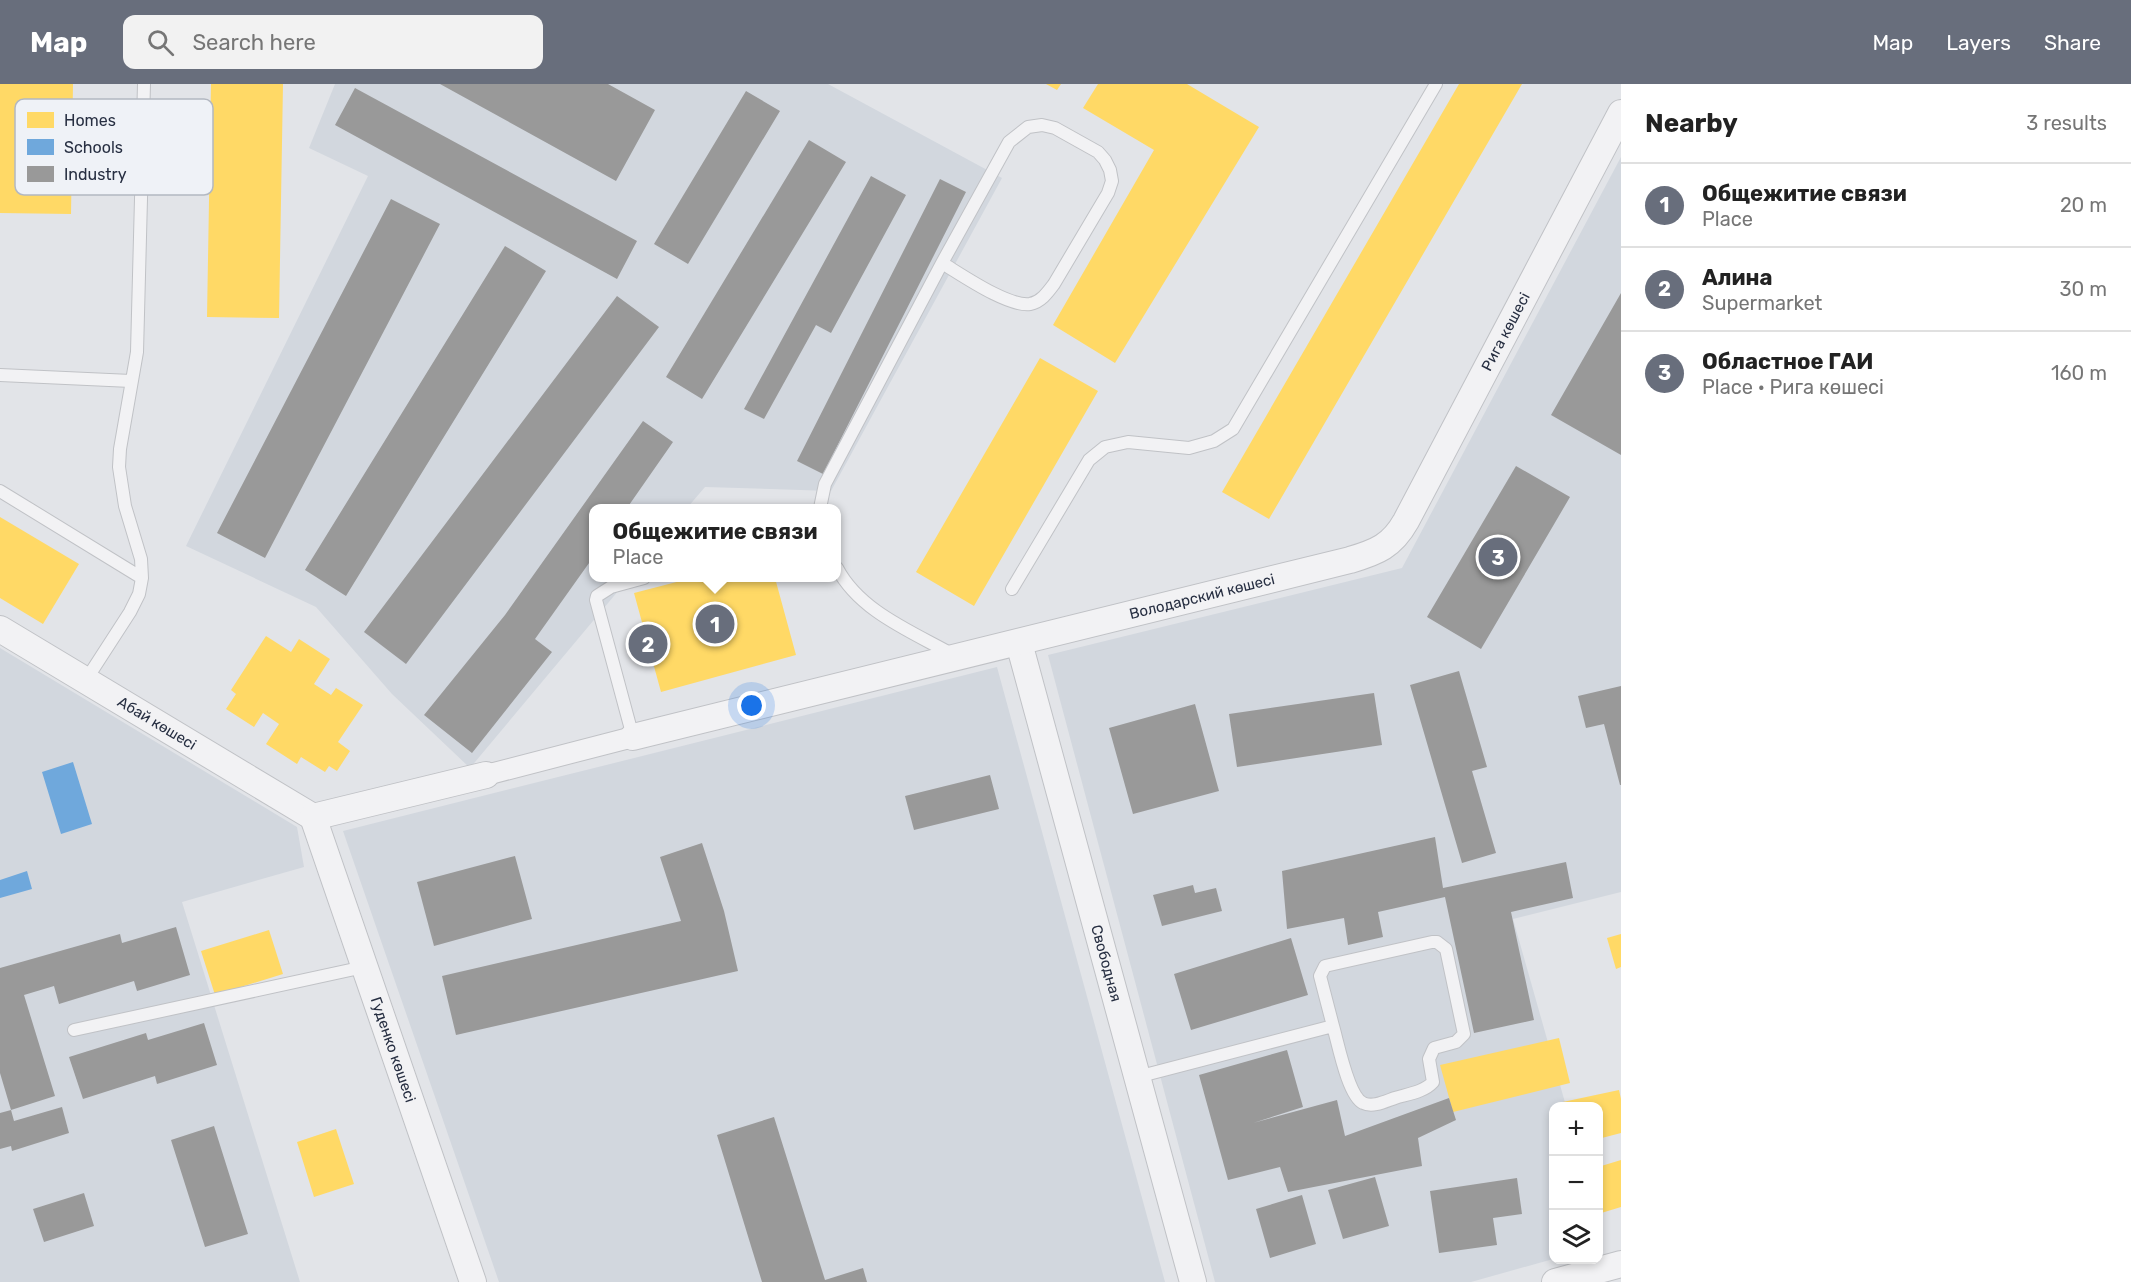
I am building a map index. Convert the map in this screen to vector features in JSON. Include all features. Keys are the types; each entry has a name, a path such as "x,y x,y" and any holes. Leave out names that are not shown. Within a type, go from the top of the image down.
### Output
{"street":[{"name":"Рига көшесі","path":"1385,547 1398,535 1406,521 1621,113"},
{"name":"Володарский көшесі","path":"633,737 1350,560 1385,547"},
{"name":"Абай көшесі","path":"0,629 313,817"},
{"name":"Свободная","path":"1019,643 1193,1282"},
{"path":"313,817 633,737"},
{"name":"Гуденко көшесі","path":"313,817 473,1282"},
{"path":"1555,1282 1621,1264"}],"lane":[{"path":"144,84 144,99"},
{"path":"1012,590 1089,460 1105,447 1128,442 1189,448 1214,441 1233,429 1436,84"},
{"path":"821,504 825,484 942,263 1009,142 1028,127 1042,125 1055,128 1098,152 1105,160 1112,181 1108,193 1054,284 1044,296 1031,304 1014,304 942,263"},
{"path":"86,680 130,612 139,594 142,578 141,559 125,506 119,467 130,381 137,352 141,195"},
{"path":"0,375 130,381"},
{"path":"0,491 142,578"},
{"path":"841,575 847,585 876,611 958,658"},
{"path":"631,582 603,591 596,600 633,737"},
{"path":"1432,942 1437,942 1446,949 1464,1034 1456,1042 1434,1048 1431,1052 1429,1059 1433,1078 1431,1084 1421,1090 1382,1102 1371,1105 1363,1103 1354,1096 1350,1086 1333,1026 1320,976 1325,966 1432,942"},
{"path":"74,1030 364,966"},
{"path":"1137,1077 1333,1026"}],"shaded area":[{"path":"335,84 828,84 1002,178 831,491 705,487 690,504 589,504 589,582 626,582 470,768 392,694 316,607 186,546 368,176 309,148"},
{"path":"1621,157 1621,892 1513,919 1565,1102 1549,1102 1549,1260 1471,1282 1215,1282 1048,655 1402,568"},
{"path":"0,648 297,827 304,867 182,902 300,1282 0,1282"},
{"path":"997,667 1165,1282 499,1282 343,831"}],"building: Homes":[{"path":"0,84 73,84 73,99 15,99 15,195 71,195 71,214 0,213"},
{"path":"211,84 283,84 279,318 207,317 209,195 213,195 213,99 211,99"},
{"path":"1046,84 1061,84 1057,90"},
{"path":"1098,84 1187,84 1259,127 1115,363 1053,325 1154,150 1083,108"},
{"path":"1459,84 1522,84 1269,519 1222,492"},
{"path":"1040,358 1098,391 974,606 916,572"},
{"path":"0,517 79,564 43,624 0,598"},
{"path":"677,582 776,582 796,655 661,692 634,593"},
{"path":"266,636 291,652 299,639 330,659 314,684 331,695 336,688 363,705 338,742 350,751 337,771 329,766 325,772 301,757 297,764 266,744 279,724 263,713 254,727 226,709 236,694 231,690"},
{"path":"269,930 283,974 215,995 201,951"},
{"path":"1621,934 1621,967 1616,969 1607,938"},
{"path":"1559,1038 1570,1083 1453,1112 1440,1065"},
{"path":"1619,1090 1621,1133 1603,1138 1603,1102 1563,1102"},
{"path":"336,1129 354,1184 314,1197 297,1142"},
{"path":"1621,1160 1621,1207 1603,1212 1603,1210 1603,1165"}],"building: Schools":[{"path":"73,762 92,824 61,834 42,772"},
{"path":"27,871 32,889 0,898 0,880"}],"building: Industry":[{"path":"440,84 608,84 655,110 616,181"},
{"path":"355,88 637,241 617,279 335,125"},
{"path":"746,91 780,111 688,264 654,244"},
{"path":"809,140 846,162 702,399 666,377"},
{"path":"871,176 906,195 831,333 816,325 764,419 744,409"},
{"path":"940,179 966,192 823,474 797,461"},
{"path":"391,199 440,224 265,558 217,533"},
{"path":"505,246 546,271 346,596 305,570"},
{"path":"1621,293 1621,455 1551,415"},
{"path":"617,296 659,327 406,664 364,632"},
{"path":"643,421 673,442 630,504 589,504 589,563 535,639 552,652 472,753 424,715 505,615"},
{"path":"1516,466 1570,497 1481,649 1427,617"},
{"path":"1459,671 1487,767 1472,771 1496,853 1462,863 1410,685"},
{"path":"1621,686 1620,785 1604,724 1586,728 1578,696"},
{"path":"1374,693 1382,745 1237,767 1229,714"},
{"path":"1195,704 1219,791 1133,814 1109,728"},
{"path":"990,775 999,809 914,830 905,796"},
{"path":"1435,837 1443,888 1566,862 1573,898 1511,912 1534,1020 1474,1033 1445,897 1378,912 1383,937 1348,945 1344,918 1287,929 1282,871"},
{"path":"702,843 724,911 738,971 456,1035 442,976 681,921 660,857"},
{"path":"515,856 532,919 434,946 417,882"},
{"path":"1193,885 1195,893 1216,888 1222,911 1162,926 1153,895"},
{"path":"176,927 190,975 137,991 134,981 59,1004 54,986 24,995 55,1096 11,1110 0,1073 0,968 120,934 122,943"},
{"path":"1291,938 1308,995 1191,1030 1174,974"},
{"path":"204,1023 217,1065 157,1084 155,1076 83,1099 69,1057 146,1033 148,1040"},
{"path":"1287,1050 1303,1107 1253,1123 1337,1100 1345,1136 1449,1098 1456,1120 1418,1138 1422,1166 1288,1192 1280,1167 1228,1180 1199,1075"},
{"path":"62,1107 69,1133 12,1151 11,1146 0,1149 0,1113 11,1110 14,1121"},
{"path":"774,1117 825,1280 863,1268 867,1282 762,1282 717,1135"},
{"path":"214,1126 248,1234 205,1247 171,1140"},
{"path":"1375,1177 1389,1226 1343,1239 1328,1190"},
{"path":"1517,1178 1522,1214 1493,1218 1497,1245 1439,1253 1430,1191"},
{"path":"84,1193 94,1226 44,1242 33,1209"},
{"path":"1302,1195 1316,1244 1270,1258 1256,1209"}],"place":[{"name":"Областное ГАИ","path":"1498,557"},
{"name":"Общежитие связи","path":"715,624"},
{"name":"Алина","path":"648,644"}]}
